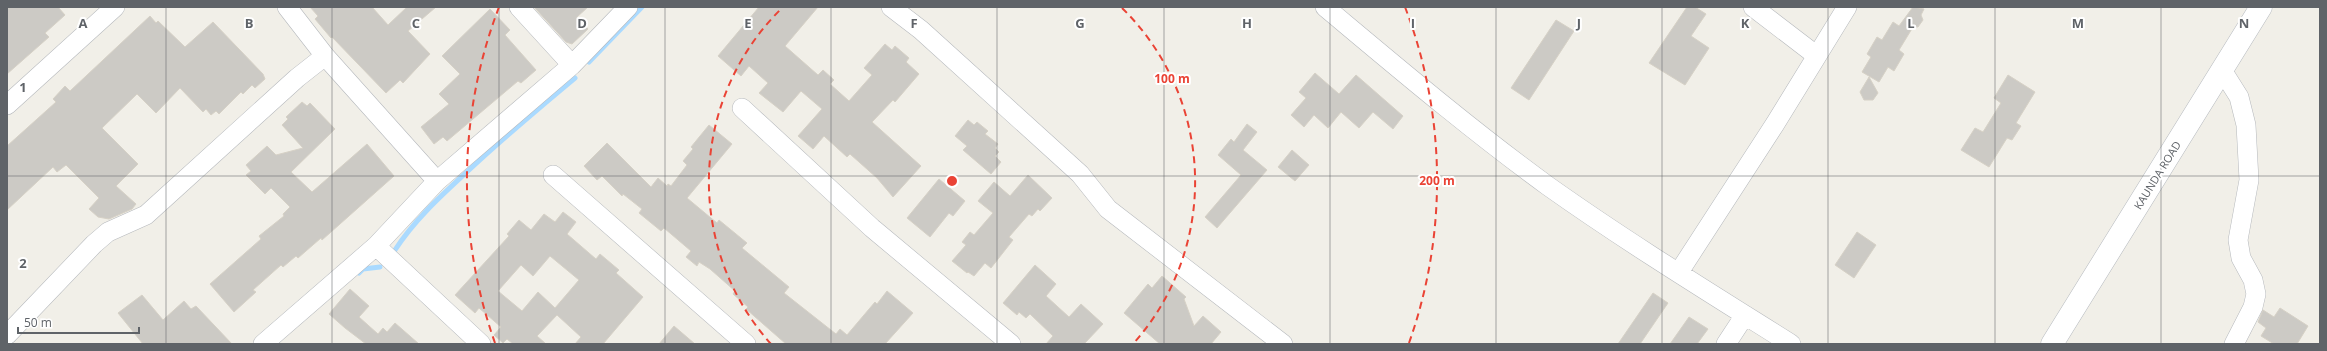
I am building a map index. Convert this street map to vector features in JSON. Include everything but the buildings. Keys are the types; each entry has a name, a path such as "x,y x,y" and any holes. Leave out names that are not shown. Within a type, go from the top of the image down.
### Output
{"main road":[{"name":"KAUNDA ROAD","path":"2052,344 2261,7"}],"street":[{"path":"7,105 115,7"},
{"path":"287,7 325,56 437,181"},
{"path":"519,7 572,65"},
{"path":"263,344 376,246 437,181 572,65 628,7"},
{"path":"891,7 922,30 1080,174 1108,209 1223,295 1283,344"},
{"path":"1325,7 1498,148 1592,216 1791,344"},
{"path":"1753,7 1817,56"},
{"path":"1679,272 1775,124 1847,7"},
{"path":"7,335 94,244 108,232 146,215 297,78 325,56"},
{"path":"2222,70 2239,97 2246,125 2249,180 2238,240 2241,258 2253,280 2256,294 2253,307 2234,344"},
{"path":"742,108 872,228 1011,344"},
{"path":"553,175 746,344"},
{"path":"376,246 481,344"},
{"path":"1726,344 1744,315"}],"waterway":[{"path":"589,62 642,7"},
{"path":"395,250 411,228 429,208 482,158 575,78"},
{"path":"359,273 363,269 380,267"}]}
